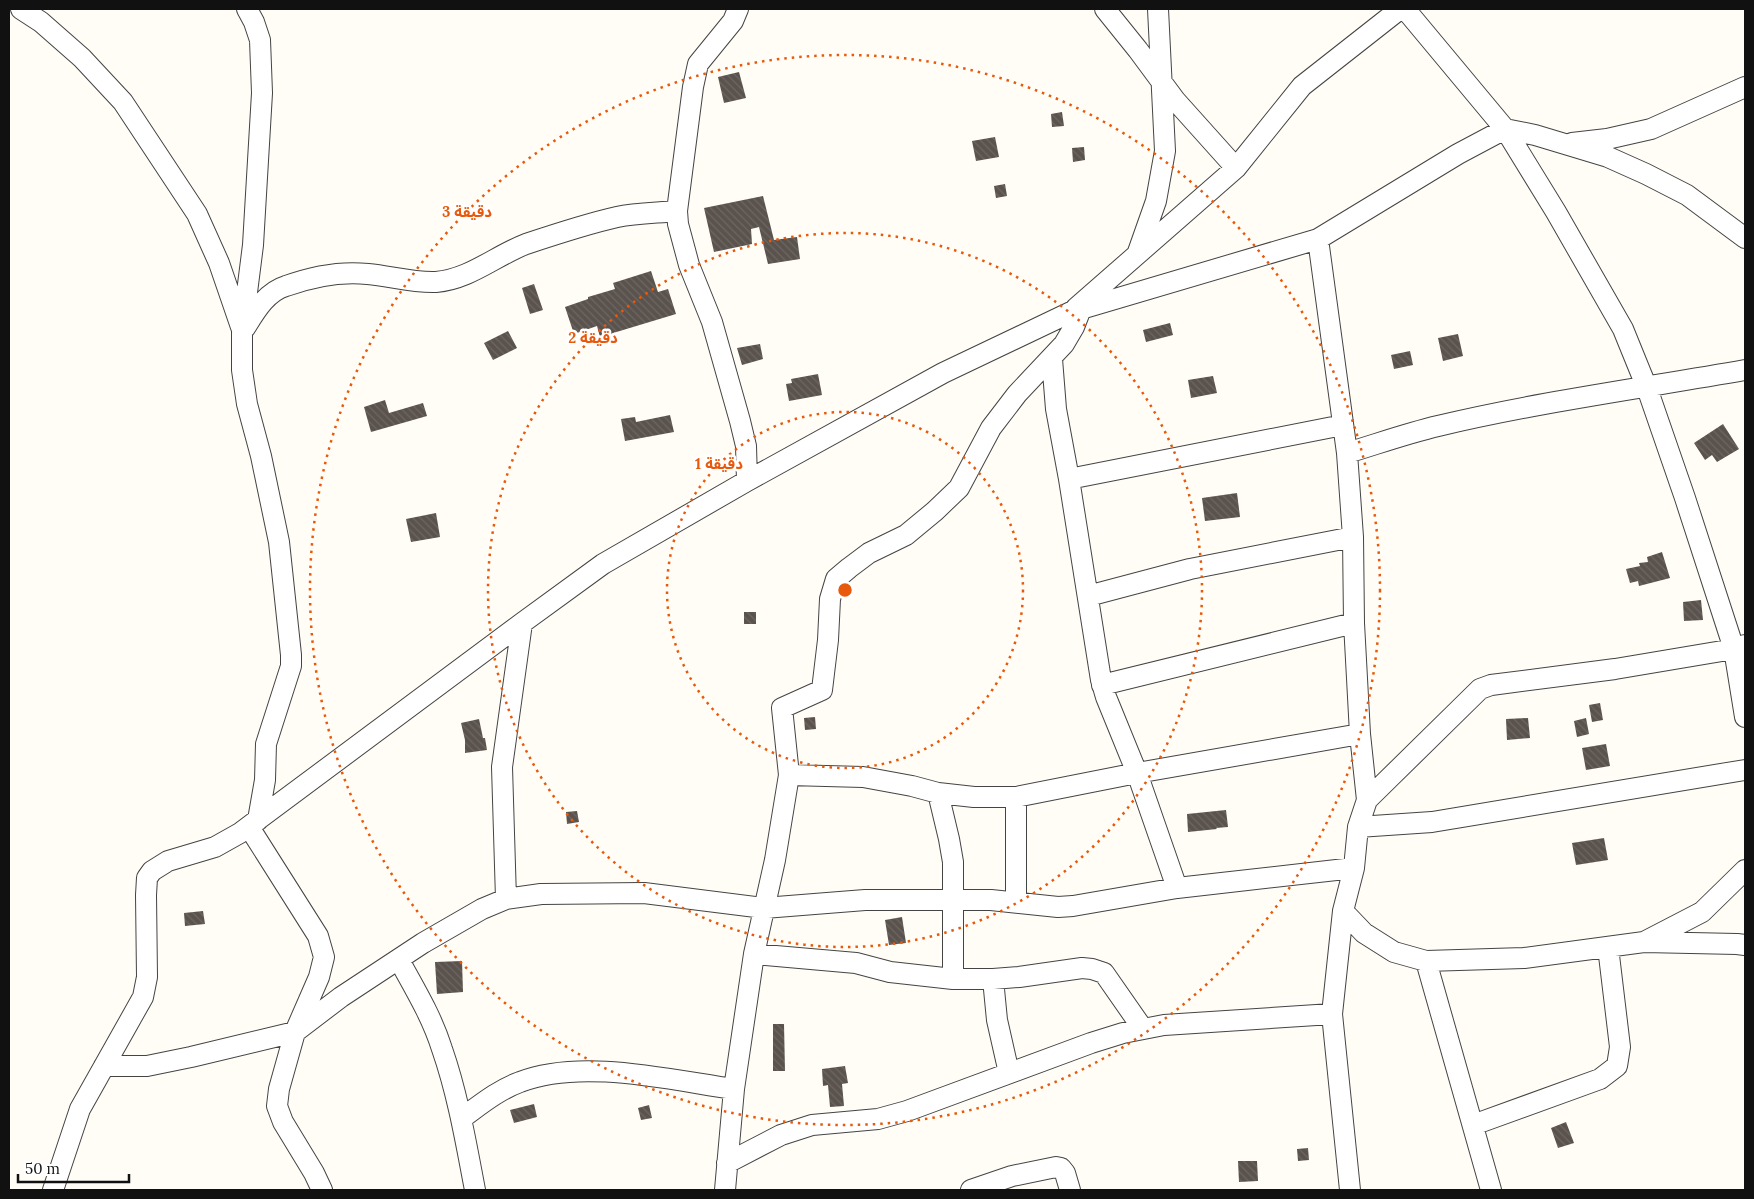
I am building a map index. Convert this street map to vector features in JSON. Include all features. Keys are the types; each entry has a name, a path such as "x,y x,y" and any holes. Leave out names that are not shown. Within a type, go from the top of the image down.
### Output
{"street":[{"path":"21,9 41,22 82,58 123,102 197,214 219,263 242,332"},
{"path":"247,9 260,40 262,93 253,245 242,332 242,370 247,404 261,456 279,542 291,655 291,666 266,744 264,780 254,823 318,936 324,957 319,977 295,1032 279,1089 277,1106 283,1122 322,1190"},
{"path":"738,9 733,21 698,64 693,87 677,211 678,224 689,265 712,322 740,421 746,446 747,481"},
{"path":"1105,9 1175,100 1236,168"},
{"path":"1138,254 1156,201 1165,151 1158,9"},
{"path":"725,1190 734,1089 754,954 776,860 789,775 782,708 822,690 828,640 830,599 836,579 869,553 906,535 959,488 990,428 1017,394 1052,359 1064,344 1074,327 1076,311 1236,168 1302,86 1400,9"},
{"path":"1405,9 1505,129 1556,212 1623,329 1647,388 1740,647 1745,717"},
{"path":"1562,144 1607,139 1651,129 1745,87"},
{"path":"52,1190 80,1109 143,996 147,977 147,878 152,871 168,861 215,846 240,834 603,564 747,481 943,373 1076,311 1318,239 1458,154 1505,129 1535,135 1608,157 1687,195 1745,238"},
{"path":"242,332 267,297 283,286 324,276 366,274 405,280 436,282 473,272 523,245 577,227 619,217 677,211"},
{"path":"1318,239 1347,453 1353,537 1354,623 1360,734 1367,800 1358,826 1354,868 1344,911 1332,1014 1350,1190"},
{"path":"1052,359 1056,410 1102,685 1137,774 1177,888"},
{"path":"1347,453 1437,426 1558,401 1647,388 1745,370"},
{"path":"1069,479 1343,425"},
{"path":"1088,596 1190,569 1353,537"},
{"path":"506,899 502,767 522,623"},
{"path":"1102,685 1354,623"},
{"path":"1367,800 1480,689 1491,685 1616,669 1740,647"},
{"path":"789,775 863,777 912,786 938,794 974,797 1016,797 1360,734"},
{"path":"1358,826 1432,822 1745,770"},
{"path":"938,794 949,839 952,862 954,979"},
{"path":"1016,797 1016,902"},
{"path":"104,1066 147,1066 295,1032 340,997 423,943 482,909 506,899 540,894 644,893 764,908 865,900 1016,902 1058,907 1177,888 1354,868"},
{"path":"1644,942 1702,912 1745,870"},
{"path":"1344,911 1364,933 1394,952 1426,961 1524,958 1644,942 1745,945"},
{"path":"1472,1125 1600,1079 1617,1066 1620,1047 1608,947"},
{"path":"754,954 856,963 890,972 954,979 993,979 1082,968 1092,969 1104,973 1143,1029"},
{"path":"399,960 422,1001 442,1049 462,1118 475,1190"},
{"path":"1426,961 1491,1190"},
{"path":"993,979 999,1029 1009,1073"},
{"path":"727,1163 781,1135 795,1130 812,1125 878,1119 907,1111 1091,1043 1143,1029 1164,1025 1332,1014"},
{"path":"462,1118 496,1094 520,1082 546,1075 603,1070 734,1089"},
{"path":"971,1190 1012,1176 1056,1167 1061,1168 1065,1173 1070,1190"}],"building":[{"path":"739,72 746,98 724,103 718,77"},
{"path":"1062,112 1064,126 1052,127 1051,114"},
{"path":"995,137 999,157 976,161 972,141"},
{"path":"1084,147 1085,160 1073,162 1072,148"},
{"path":"1005,184 1007,196 996,198 994,186"},
{"path":"763,196 774,240 797,237 800,259 768,264 759,227 751,229 752,244 714,252 704,208"},
{"path":"651,271 658,292 668,289 676,314 600,337 597,326 574,334 565,307 588,299 588,297 615,289 613,283"},
{"path":"534,284 543,310 530,314 522,288"},
{"path":"1170,323 1173,335 1146,342 1143,330"},
{"path":"508,331 517,348 493,360 484,343"},
{"path":"1458,334 1463,356 1443,361 1438,338"},
{"path":"760,344 763,359 742,365 737,348"},
{"path":"1410,351 1413,365 1394,369 1391,355"},
{"path":"818,374 822,395 789,401 786,384 792,383 791,379"},
{"path":"1213,376 1217,393 1191,398 1188,380"},
{"path":"385,400 389,413 423,403 427,416 371,432 364,407"},
{"path":"670,415 674,432 625,441 621,419 635,417 636,422"},
{"path":"1723,424 1739,449 1717,462 1712,455 1705,460 1694,443"},
{"path":"1237,493 1240,517 1205,521 1202,498"},
{"path":"436,513 440,537 411,542 406,519"},
{"path":"1662,552 1670,578 1639,586 1638,581 1630,583 1626,569 1640,566 1639,563 1648,562 1647,557"},
{"path":"1701,600 1703,620 1684,621 1683,602"},
{"path":"744,612 756,612 756,624 744,624"},
{"path":"1600,703 1603,720 1592,722 1589,705"},
{"path":"815,717 816,729 805,730 804,718"},
{"path":"1528,718 1530,738 1507,740 1506,719"},
{"path":"1586,718 1589,734 1577,737 1574,721"},
{"path":"479,719 487,750 465,753 465,740 461,723"},
{"path":"1606,744 1610,766 1586,770 1582,748"},
{"path":"1226,810 1228,827 1188,832 1187,814"},
{"path":"577,811 579,822 567,824 566,812"},
{"path":"1604,838 1608,860 1576,865 1572,843"},
{"path":"203,911 205,924 185,926 184,913"},
{"path":"902,917 906,943 889,945 885,920"},
{"path":"462,961 463,992 437,994 435,962"},
{"path":"773,1024 784,1024 785,1071 773,1071"},
{"path":"845,1066 848,1083 842,1084 844,1106 830,1107 828,1085 823,1086 822,1069"},
{"path":"534,1104 537,1117 514,1123 510,1110"},
{"path":"649,1105 652,1118 641,1120 638,1108"},
{"path":"1566,1122 1574,1143 1558,1148 1551,1128"},
{"path":"1308,1148 1309,1160 1298,1161 1297,1149"},
{"path":"1238,1161 1257,1161 1258,1181 1239,1182"}]}
